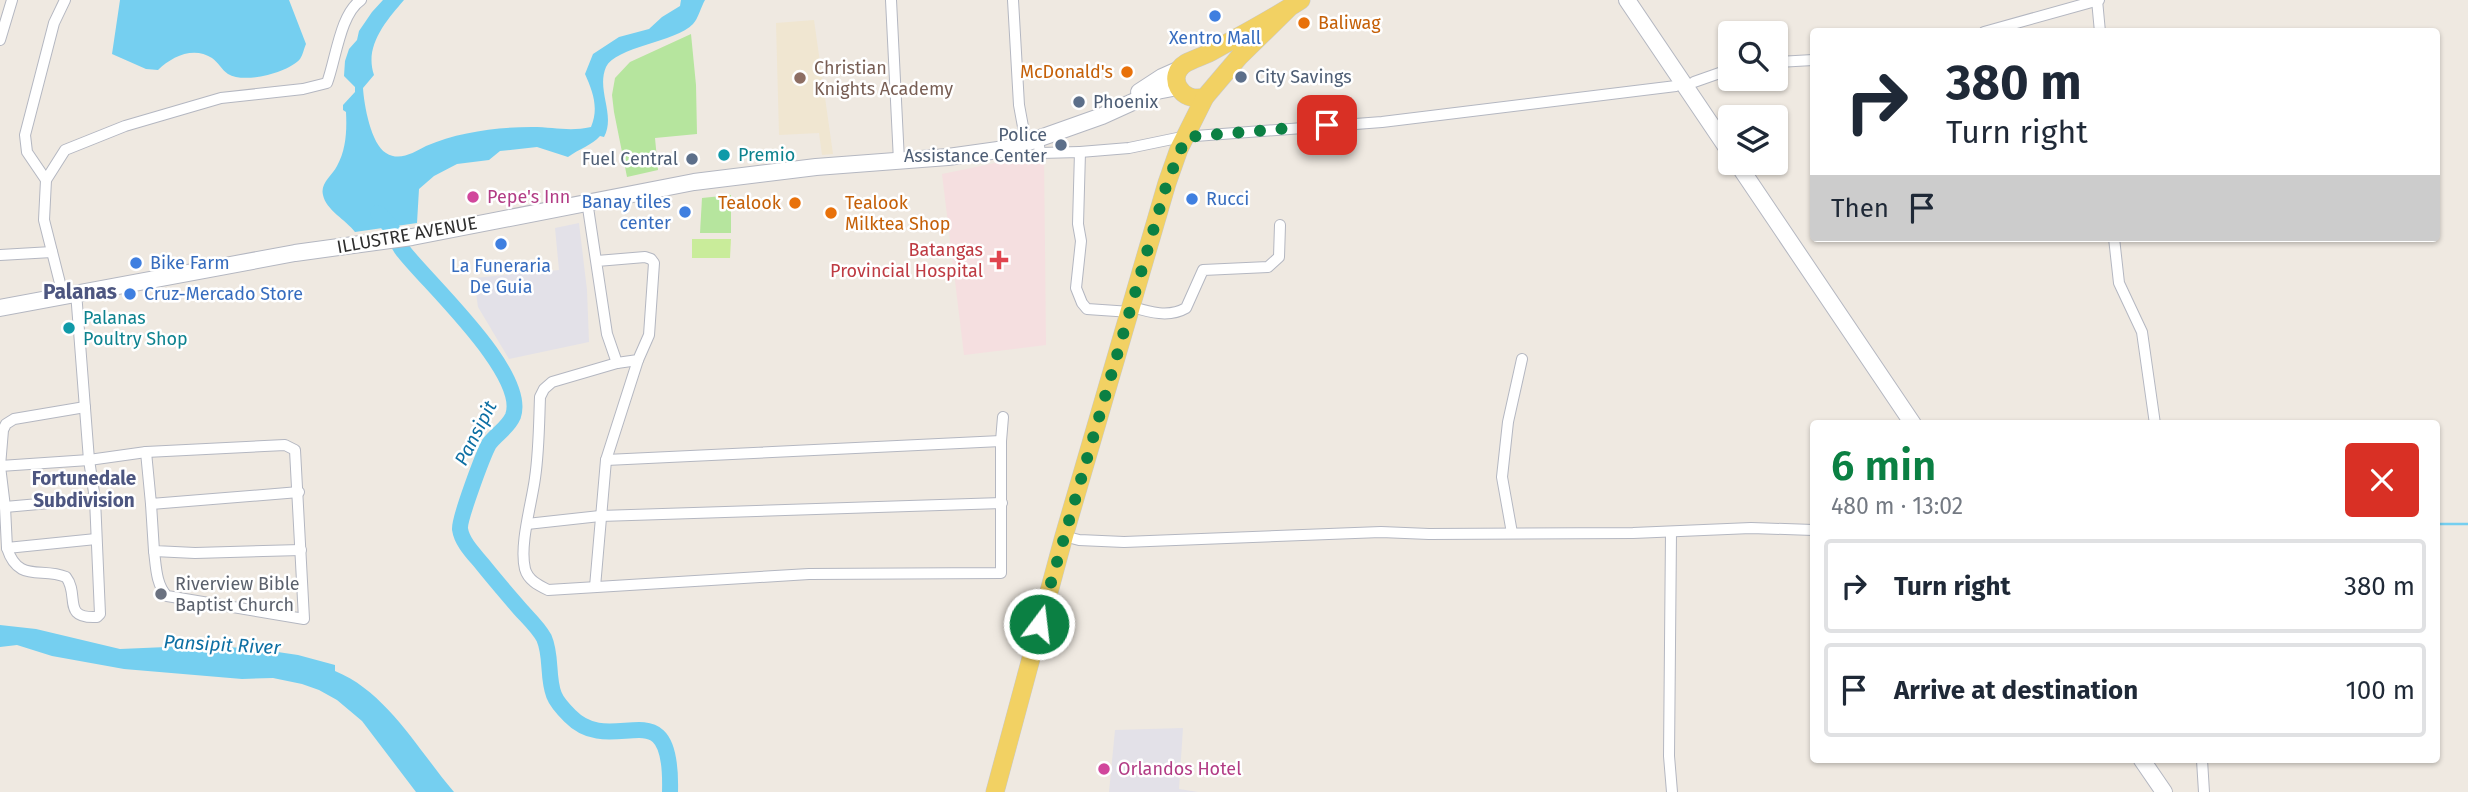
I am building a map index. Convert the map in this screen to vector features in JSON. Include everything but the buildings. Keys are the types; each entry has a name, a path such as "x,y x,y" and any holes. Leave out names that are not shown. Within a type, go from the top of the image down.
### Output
{"main road":[{"path":"1628,0 1718,134"},
{"path":"1194,83 1296,3"},
{"path":"995,792 1064,536 1160,206 1182,141 1194,83 1296,3"},
{"name":"ILLUSTRE AVENUE","path":"0,308 295,253 412,237 694,182 816,167 988,152 1032,141 1102,116 1162,77 1194,83"},
{"path":"1745,175 1910,420"},
{"path":"2144,763 2164,792"}],"street":[{"path":"0,40 12,0"},
{"path":"46,180 27,152 25,135 54,23 65,0"},
{"path":"85,407 14,419 6,424 3,430 0,466 7,548 16,566 27,572 66,577 70,581 74,610 85,618 97,617 101,610 95,499 85,407 69,293 52,252 44,220 46,180 65,150 125,126 221,98 303,89 327,83 346,17 354,4 361,0"},
{"path":"891,0 900,161"},
{"path":"1013,0 1019,105 1032,141 1040,153 1129,148 1382,122 1676,86"},
{"path":"1998,28 2098,0 2100,28"},
{"path":"1788,61 1810,60"},
{"path":"1694,82 1718,74"},
{"path":"1080,152 1078,224 1082,241 1076,288 1087,309 1180,312 1186,308 1203,270 1268,267 1279,257 1280,225"},
{"path":"587,201 607,334 617,363"},
{"path":"2115,242 2119,283 2142,332 2154,420"},
{"path":"0,255 52,252"},
{"path":"595,587 606,460 638,360 649,335 654,263 645,257 597,261"},
{"path":"1512,533 1502,477 1508,422 1522,359"},
{"path":"638,360 617,363 552,382 540,397 536,476 527,524 524,566 528,576 537,585 548,590 809,574 1001,573 1003,417"},
{"path":"606,460 1001,441"},
{"path":"0,466 89,460 146,452 285,445 295,450 304,619 167,596 163,593 153,551 146,452"},
{"path":"151,504 299,492"},
{"path":"5,506 95,499"},
{"path":"527,524 600,516 1002,503"},
{"path":"1064,536 1079,540 1124,542 1381,532 1671,532 1751,527 1810,530"},
{"path":"1671,532 1669,756 1672,792"},
{"path":"7,548 96,539"},
{"path":"153,551 301,550"},
{"path":"2202,763 2203,792"}],"shaded area":[{"name":"Christian Knights Academy","path":"814,20 833,154 822,155 819,133 779,135 776,23"},
{"name":"Batangas Provincial Hospital","path":"1044,153 1046,345 964,355 942,174"},
{"path":"579,223 587,290 589,342 509,359 478,307 474,278 559,270 555,228"},
{"path":"1183,728 1179,789 1198,792 1109,792 1115,730"}],"green space":[{"path":"691,34 697,134 655,138 658,170 627,177 614,112 612,95 615,78 630,62"},
{"path":"731,195 731,233 700,233 702,198"},
{"path":"692,239 731,239 730,258 692,258"}],"water":[{"path":"120,0 289,0 306,44 301,57 294,64 266,76 235,77 228,74 212,58 198,53 176,57 158,70 146,69 112,54"},
{"path":"383,0 404,0 390,16 374,44 374,75 363,88 372,133 386,153 396,157 451,137 478,131 519,127 591,127 595,113 594,100 585,74 593,54 619,37 649,29 680,6 681,0 705,0 695,22 685,30 621,54 606,67 603,85 608,120 604,137 600,136 568,157 537,147 500,151 489,160 457,164 434,176 419,189 417,223 355,232 328,205 323,191 344,147 346,112 343,105 355,92 355,87 344,76 345,61 359,31"},
{"path":"0,625 36,629 120,649 190,646 250,648 298,655 335,665 335,671 354,681 386,707 454,792 416,792 362,721 337,700 319,690 273,678 242,679 124,669 52,656 17,645 0,647"}],"waterway":[{"name":"Pansipit","path":"378,213 392,229 402,250 492,354 506,377 514,398 513,416 489,444 472,487 461,523 463,539 544,638 552,688 561,706 587,728 605,732 651,732 662,740 668,759 670,792"},
{"path":"2440,524 2468,524"}],"place":[{"name":"Xentro Mall","path":"1215,16"},
{"name":"Baliwag","path":"1304,23"},
{"name":"McDonald's","path":"1127,72"},
{"name":"City Savings","path":"1241,77"},
{"name":"Christian Knights Academy","path":"800,78"},
{"name":"Phoenix","path":"1079,102"},
{"name":"Police Assistance Center","path":"1061,145"},
{"name":"Premio","path":"724,155"},
{"name":"Fuel Central","path":"692,159"},
{"name":"Pepe's Inn","path":"473,197"},
{"name":"Rucci","path":"1192,199"},
{"name":"Tealook","path":"795,203"},
{"name":"Banay tiles center","path":"685,212"},
{"name":"Tealook Milktea Shop","path":"831,213"},
{"name":"La Funeraria De Guia","path":"501,244"},
{"name":"Batangas Provincial Hospital","path":"999,260"},
{"name":"Bike Farm","path":"136,263"},
{"name":"Cruz-Mercado Store","path":"130,294"},
{"name":"Palanas Poultry Shop","path":"69,328"},
{"name":"Riverview Bible Baptist Church","path":"161,594"},
{"name":"Orlandos Hotel","path":"1104,769"}],"district":[{"name":"Palanas","path":"80,292"},
{"name":"Fortunedale Subdivision","path":"84,489"}],"route":[{"path":"1039,624 1179,149 1186,137 1327,125"}],"water label":[{"name":"Pansipit River","path":"222,644"}]}
